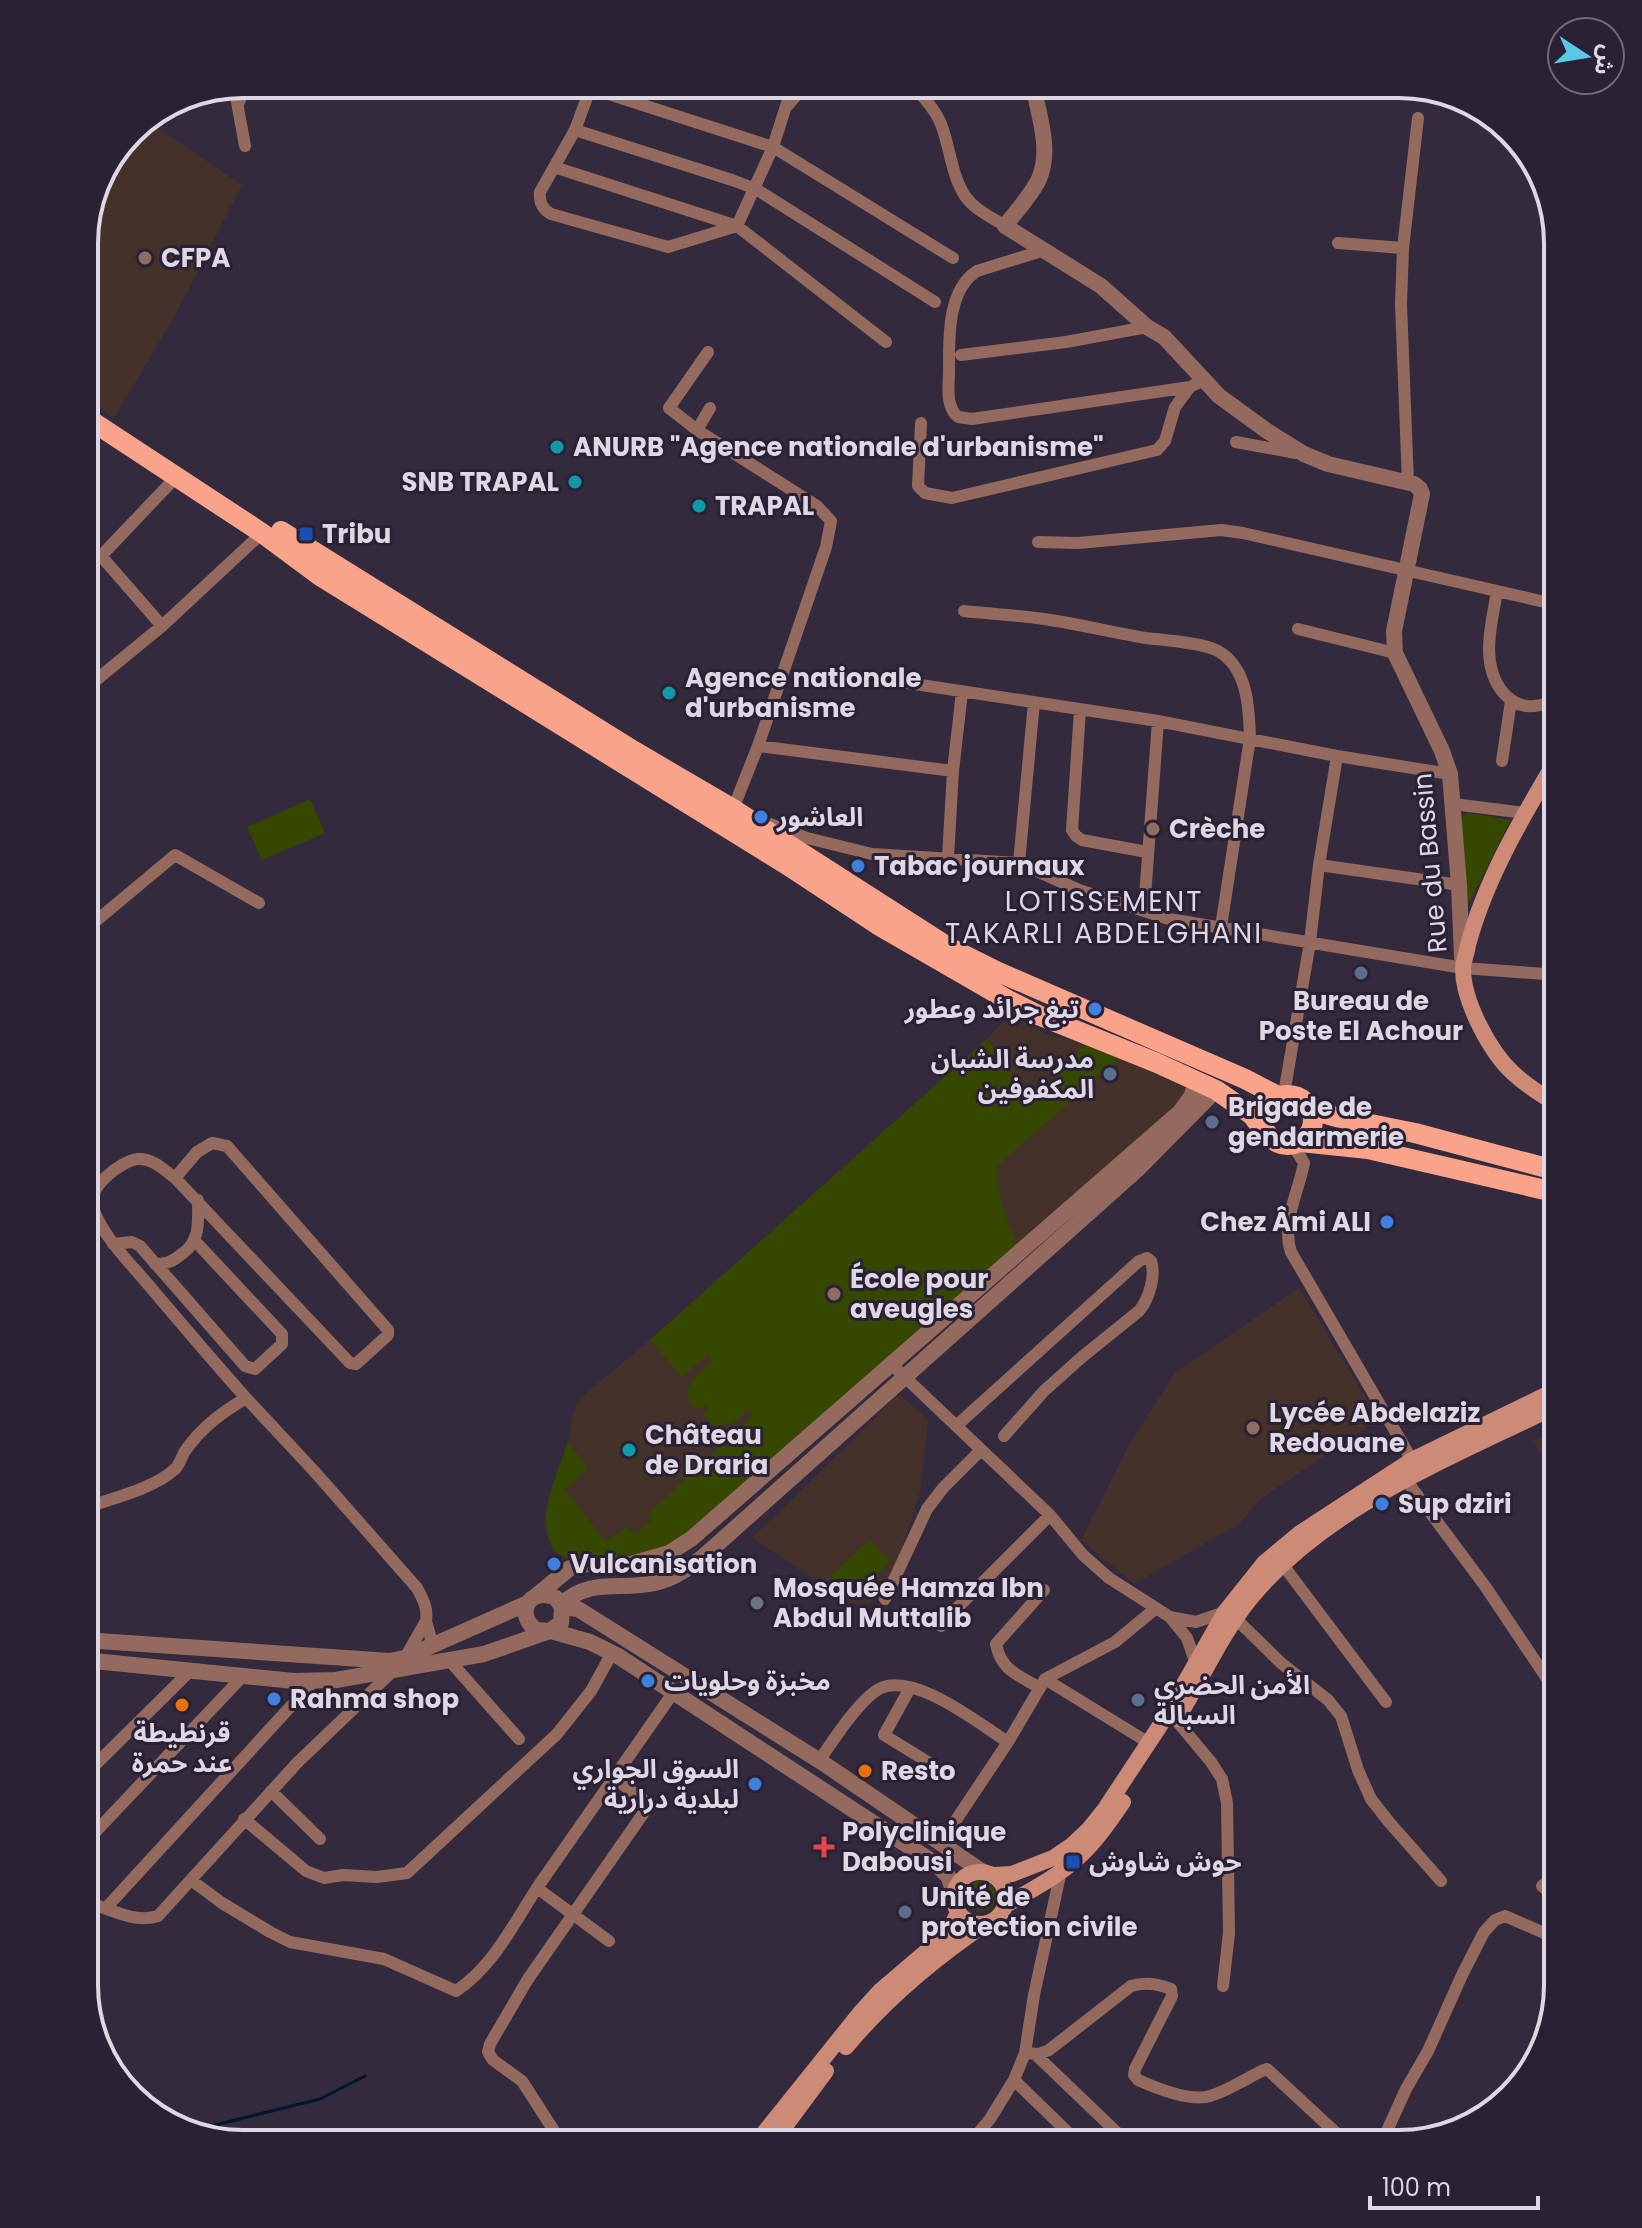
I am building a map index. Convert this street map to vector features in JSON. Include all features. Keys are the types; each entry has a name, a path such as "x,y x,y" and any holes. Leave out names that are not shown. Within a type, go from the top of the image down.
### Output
{"main road":[{"path":"98,413 341,570 733,809 948,947 1281,1095 1297,1096 1312,1110 1544,1167"},
{"path":"98,425 262,533 320,576 787,865 878,925 1038,1015 1207,1086 1252,1115 1273,1141 1283,1145 1368,1149 1544,1190"},
{"path":"1544,781 1483,900 1463,968 1478,1023 1495,1051 1512,1072 1544,1095"},
{"path":"1266,1134 1263,1114 1266,1107 1281,1095"},
{"path":"1297,1144 1312,1129 1312,1110"},
{"path":"766,2130 881,1990 951,1928 958,1912 955,1894 961,1880 975,1872 1012,1874 1033,1867 1053,1858 1089,1829 1149,1743 1196,1664 1264,1563 1300,1533 1412,1460 1544,1396"},
{"path":"782,2130 857,2034 897,1992 956,1944 999,1917 1006,1905 1079,1857 1106,1827 1176,1720 1230,1616 1302,1547 1342,1518 1406,1480 1544,1412"},
{"path":"988,1873 1005,1888 1006,1905"},
{"path":"958,1912 971,1922 987,1923"}],"street":[{"path":"237,98 245,146"},
{"path":"238,104 241,98"},
{"path":"587,98 575,130 542,187 539,197 543,207 551,214 668,247 737,226 773,147 789,98"},
{"path":"628,98 773,147 953,258"},
{"path":"786,107 794,98"},
{"path":"924,98 941,124 965,195 981,211 1101,286 1147,327 1164,337 1196,383 1304,454 1328,464 1408,483 1401,304 1403,248 1418,118"},
{"path":"1005,226 1038,180 1043,167 1045,152 1036,98"},
{"path":"575,130 756,189 935,302"},
{"path":"554,167 737,226 886,342"},
{"path":"1338,243 1403,248"},
{"path":"1045,250 977,271 968,277 957,299 949,343 949,406 953,413 965,420 1196,383"},
{"path":"961,355 1066,342 1147,327"},
{"path":"708,352 669,408 697,430 817,506 831,521 826,547 758,746 733,809 807,838 872,854 1019,863 1079,890 1169,919 1463,968 1544,974"},
{"path":"921,423 918,486 925,493 952,498 1157,450 1165,441 1175,407 1196,383"},
{"path":"697,430 710,408"},
{"path":"1236,442 1304,454"},
{"path":"162,626 101,556 177,476"},
{"name":"Rue du Bassin","path":"1408,483 1419,487 1422,494 1394,631 1395,653 1450,774 1463,968"},
{"path":"1038,542 1078,543 1221,530 1544,602"},
{"path":"98,679 162,626 262,533"},
{"path":"1497,591 1489,647 1494,680 1511,701 1529,707 1544,703"},
{"path":"964,611 1042,618 1216,649 1230,661 1243,682 1250,710 1250,738 1221,927"},
{"path":"1298,629 1395,653"},
{"path":"895,681 1158,721 1337,756 1450,774"},
{"path":"948,857 962,692"},
{"path":"1502,761 1511,701"},
{"path":"1019,863 1034,702"},
{"path":"1080,710 1072,830 1082,840 1147,852"},
{"path":"1144,910 1158,721"},
{"path":"758,746 953,771"},
{"path":"1281,1095 1310,942 1337,756"},
{"path":"1453,804 1525,813"},
{"path":"98,919 175,855 259,903"},
{"path":"1319,865 1459,885"},
{"path":"955,1894 948,1876 936,1864 612,1653 590,1642 536,1630 528,1623 525,1613 532,1599 570,1568 588,1564 631,1564 669,1553 691,1539 1207,1086"},
{"path":"98,1661 243,1676 336,1680 400,1664 484,1654 551,1631 561,1623 562,1606 570,1595 591,1587 653,1584 681,1574 1139,1168 1207,1086"},
{"path":"98,1184 126,1162 140,1159 153,1162 198,1200 350,1363 356,1364 388,1335 388,1330 227,1146 212,1143 197,1152 175,1178"},
{"path":"1297,1144 1304,1163 1290,1213 1289,1246 1412,1460"},
{"path":"155,1264 169,1264 191,1247 198,1222 198,1200"},
{"path":"98,1216 113,1244 417,1588 425,1602 426,1621 433,1646"},
{"path":"113,1244 132,1242 140,1246 245,1366 255,1369 282,1344 282,1334 195,1241"},
{"path":"956,1426 1139,1261 1147,1258 1151,1261 1154,1274 1144,1305 1044,1391 1004,1436"},
{"path":"890,1363 1050,1515 1083,1555 1109,1578 1170,1617 1196,1622 1230,1616 1281,1663 1328,1700 1341,1716 1371,1799 1441,1881"},
{"path":"98,1503 129,1492 176,1467 185,1451 220,1413 246,1398"},
{"path":"885,1599 927,1509 981,1450"},
{"path":"1406,1480 1485,1586 1544,1674"},
{"path":"941,1626 1050,1515"},
{"path":"1283,1565 1386,1702"},
{"path":"1044,1590 996,1644 999,1659 1009,1669 1043,1684 1149,1743"},
{"path":"98,1641 400,1664 548,1594 562,1606 578,1609 819,1761 988,1873"},
{"path":"940,1844 1043,1684 1115,1642 1155,1609"},
{"path":"1170,1617 1187,1638 1196,1664"},
{"path":"98,1905 136,1918 158,1916 297,1763 400,1664 426,1621"},
{"path":"244,1819 306,1871 324,1878 407,1873 557,1734 591,1691 612,1653"},
{"path":"449,1660 519,1739"},
{"path":"98,1762 190,1671"},
{"path":"98,1829 243,1676"},
{"path":"106,1908 314,1681"},
{"path":"819,1761 851,1716 878,1690 894,1685 928,1692 1008,1742"},
{"path":"910,1688 884,1735 936,1767"},
{"path":"191,1880 222,1903 290,1942 384,1959 456,1991 473,1980 486,1965 673,1693"},
{"path":"1176,1720 1222,1779 1227,1803 1229,1933 1223,1986"},
{"path":"554,2130 522,2081 493,2060 488,2052 528,1979 647,1808 646,1802 614,1778"},
{"path":"271,1791 320,1839"},
{"path":"981,2130 1030,2054 1034,1995 1061,1871"},
{"path":"537,1888 609,1941"},
{"path":"1387,2130 1484,1932 1495,1920 1505,1916 1544,1933"},
{"path":"1030,2054 1049,2050 1131,1986 1141,1984 1169,1988 1172,1996 1135,2069 1134,2075 1138,2080 1185,2096 1202,2098 1267,2069 1333,2130"},
{"path":"1030,2054 1114,2130"},
{"path":"1014,2080 1066,2130"}],"shaded area":[{"name":"CFPA","path":"156,127 242,185 173,319 114,418 98,407 99,224 117,170 140,140"},
{"name":"École pour aveugles","path":"1010,1014 1049,1035 1085,1044 1179,1081 1185,1086 1183,1102 696,1531 564,1557 556,1553 549,1542 546,1518 579,1399 650,1340 987,1039"},
{"name":"Lycée Abdelaziz Redouane","path":"1299,1288 1379,1419 1259,1500 1239,1524 1134,1584 1081,1540 1130,1443 1175,1373"},
{"path":"899,1394 928,1420 920,1492 895,1568 869,1604 852,1603 752,1538"},
{"path":"1544,1436 1544,1462 1534,1441"}],"green space":[{"path":"310,799 325,833 262,860 247,827"},
{"path":"1468,813 1511,820 1468,905 1461,818"},
{"name":"École pour aveugles","path":"987,1039 1022,1090 1041,1089 1058,1076 1085,1044 1120,1058 998,1165 1000,1197 1018,1249 696,1531 665,1549 637,1557 588,1560 559,1554 549,1539 546,1511 568,1442 588,1468 565,1490 606,1542 627,1527 635,1535 651,1521 648,1514 753,1416 748,1410 731,1423 710,1424 704,1414 709,1406 694,1408 688,1394 692,1382 713,1360 707,1355 682,1377 650,1340"},
{"path":"869,1540 890,1561 852,1599 830,1577"},
{"path":"981,1881 992,1885 996,1896 992,1907 981,1911 970,1907 966,1896 970,1885"}],"waterway":[{"path":"211,2126 320,2099 365,2076"}],"place":[{"name":"CFPA","path":"145,258"},
{"name":"ANURB \"Agence nationale d'urbanisme\"","path":"557,447"},
{"name":"SNB TRAPAL","path":"575,482"},
{"name":"TRAPAL","path":"699,506"},
{"name":"Tribu","path":"306,534"},
{"name":"Agence nationale d'urbanisme","path":"669,693"},
{"name":"العاشور","path":"761,817"},
{"name":"Crèche","path":"1153,829"},
{"name":"Tabac journaux","path":"858,866"},
{"name":"Bureau de Poste El Achour","path":"1361,973"},
{"name":"تبغ جرائد وعطور","path":"1095,1009"},
{"name":"مدرسة الشبان المكفوفين","path":"1110,1074"},
{"name":"Brigade de gendarmerie","path":"1212,1122"},
{"name":"Chez Âmi ALI","path":"1387,1222"},
{"name":"École pour aveugles","path":"834,1294"},
{"name":"Lycée Abdelaziz Redouane","path":"1253,1428"},
{"name":"Château de Draria","path":"629,1450"},
{"name":"Sup dziri","path":"1382,1504"},
{"name":"Vulcanisation","path":"554,1564"},
{"name":"Mosquée Hamza Ibn Abdul Muttalib","path":"757,1603"},
{"name":"مخبزة وحلويات","path":"648,1681"},
{"name":"Rahma shop","path":"274,1699"},
{"name":"الأمن الحضري السبالة","path":"1138,1700"},
{"name":"قرنطيطة عند حمرة","path":"182,1705"},
{"name":"Resto","path":"865,1771"},
{"name":"السوق الجواري لبلدية درارية","path":"755,1784"},
{"name":"Polyclinique Dabousi","path":"824,1847"},
{"name":"حوش شاوش","path":"1073,1862"},
{"name":"Unité de protection civile","path":"905,1912"}],"district":[{"name":"LOTISSEMENT TAKARLI ABDELGHANI","path":"1104,917"}]}
